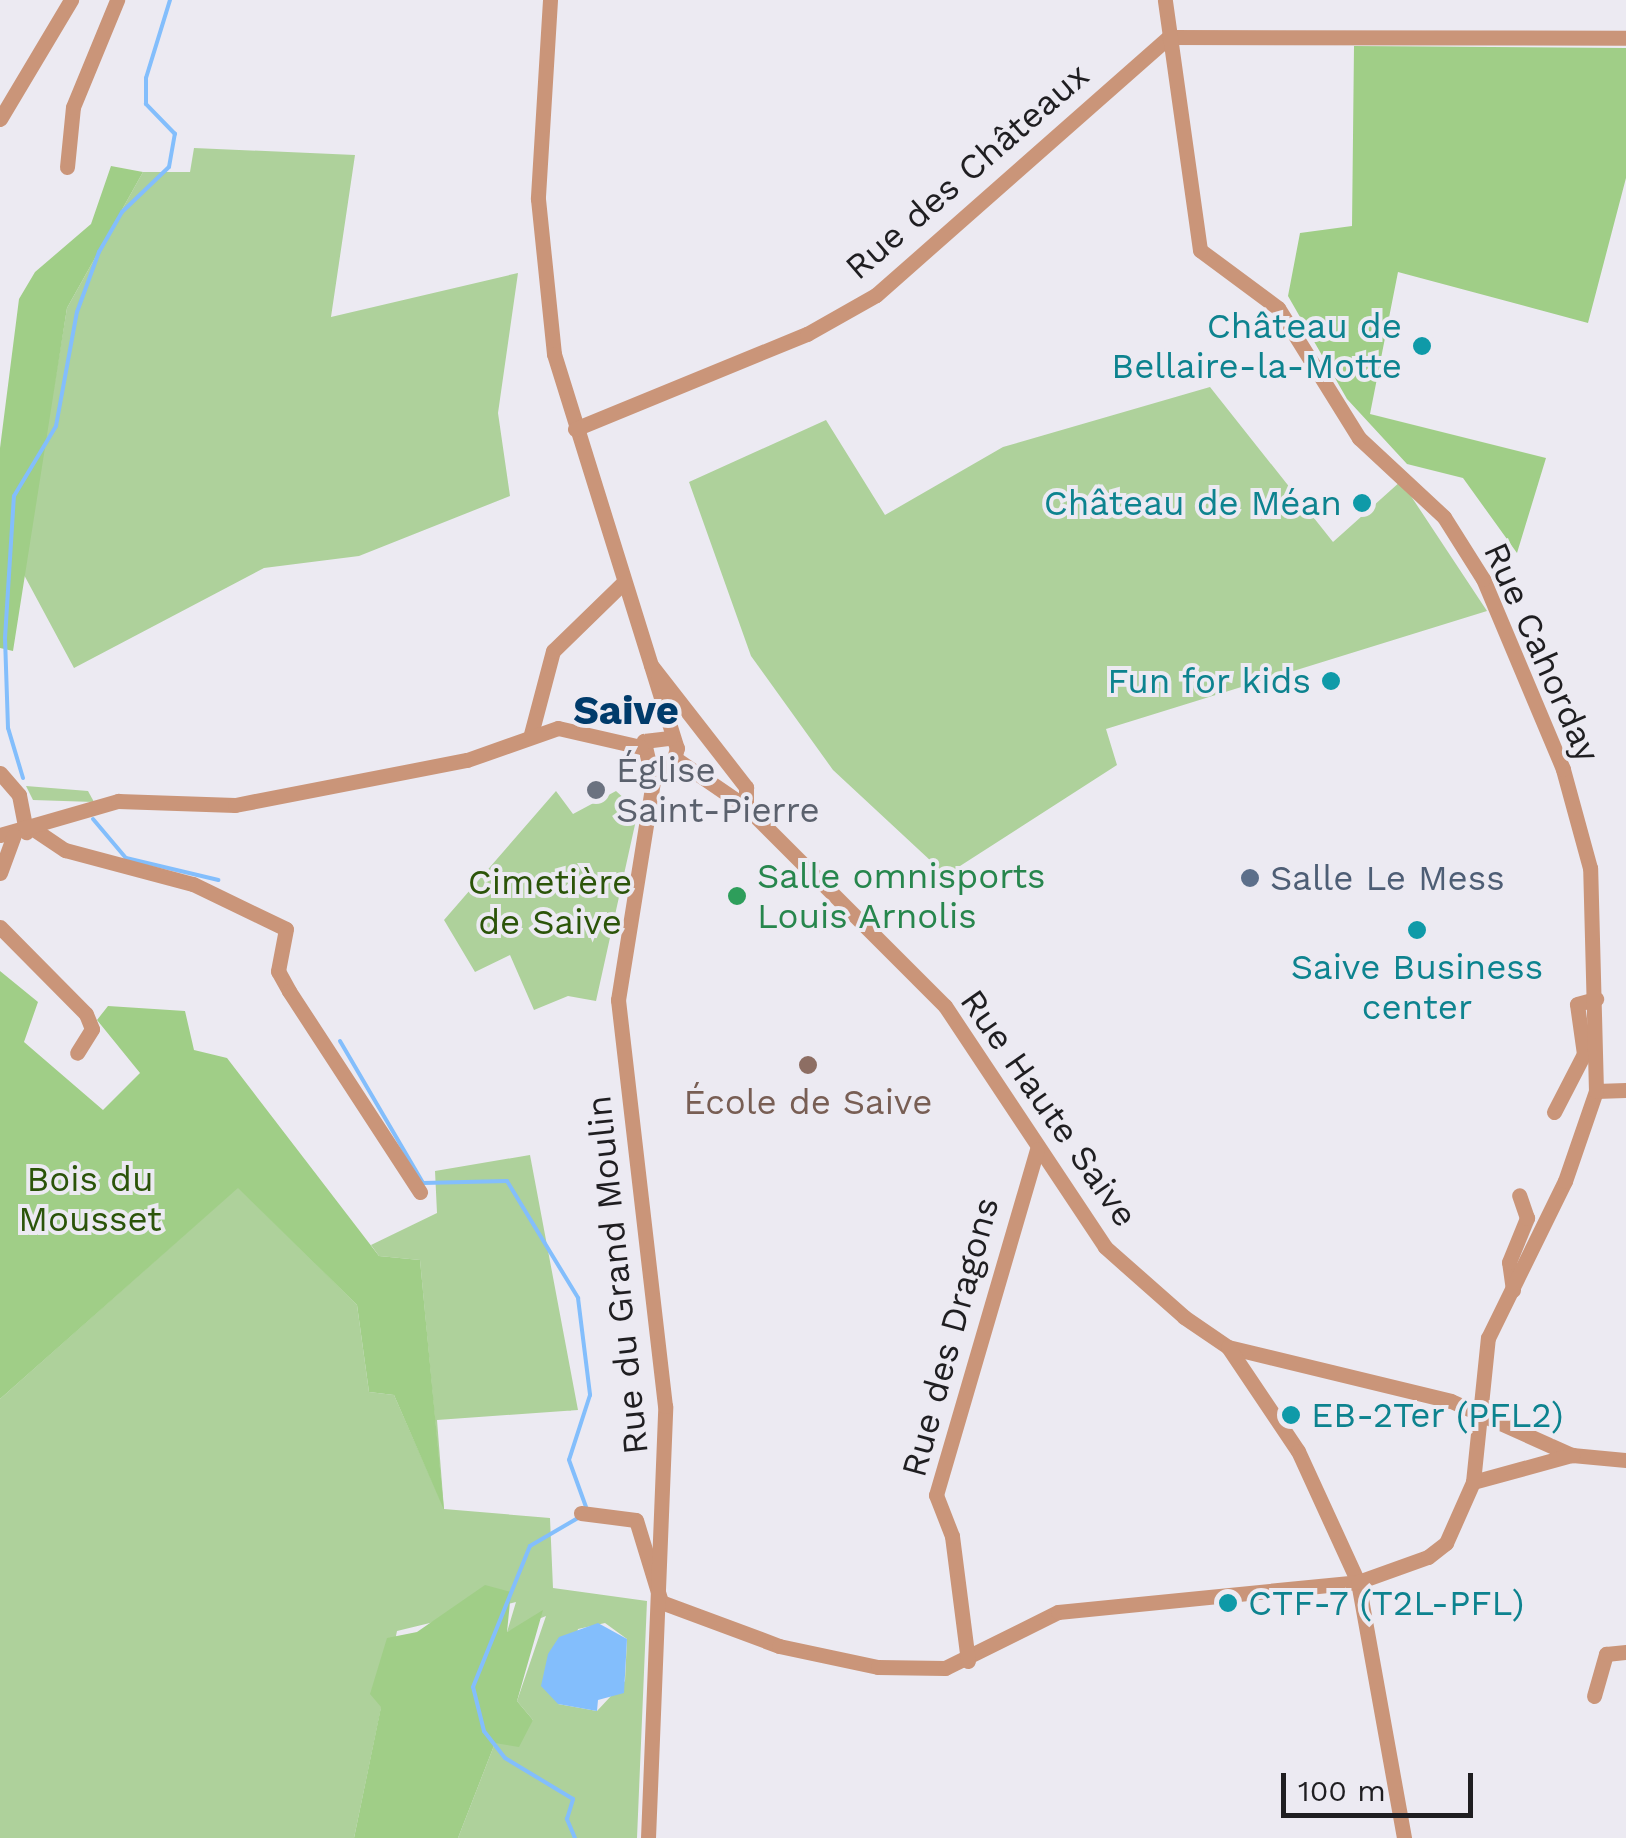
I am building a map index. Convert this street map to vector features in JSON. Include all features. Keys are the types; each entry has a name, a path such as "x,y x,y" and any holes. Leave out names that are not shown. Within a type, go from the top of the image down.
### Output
{"street":[{"path":"0,118 72,0"},
{"path":"67,167 86,64 117,0"},
{"path":"550,0 539,237 575,430 651,665 661,702 662,736 676,760 746,807"},
{"name":"Rue Cahorday","path":"1165,0 1200,250 1278,308 1359,438 1444,517 1482,579 1583,826 1596,998 1596,1091 1513,1290 1488,1338 1474,1410"},
{"path":"1169,37 1626,38"},
{"name":"Rue des Châteaux","path":"575,430 807,334 876,295 1169,37"},
{"path":"530,734 553,651 623,584"},
{"path":"651,665 746,787 746,807"},
{"path":"19,833 118,801 235,805 499,750 530,734 580,730 641,747 656,770 676,760"},
{"path":"641,747 662,736"},
{"path":"0,873 19,833 19,795 1,770"},
{"name":"Rue du Grand Moulin","path":"648,1838 661,1602 665,1406 618,1000 656,770"},
{"name":"Rue Haute Saive","path":"746,807 957,1018 1037,1149 1105,1247 1228,1347 1298,1451 1358,1582 1404,1838"},
{"path":"19,833 65,850 193,884 286,929 278,971 420,1192"},
{"path":"0,927 86,1014 92,1029 77,1053"},
{"path":"1554,1112 1584,1054 1576,1004 1596,998"},
{"path":"1596,1091 1626,1090"},
{"name":"Rue des Dragons","path":"968,1661 952,1536 936,1495 1037,1149"},
{"path":"1513,1290 1509,1262 1527,1218 1519,1195"},
{"name":"Rue Haute Saive","path":"1228,1347 1474,1410 1572,1455 1626,1460"},
{"path":"585,1513 636,1520 661,1602 751,1638 878,1667 968,1661 1058,1612 1358,1582 1446,1543 1472,1482 1474,1410"},
{"name":"Rue Haute Saive","path":"1472,1482 1572,1455"},
{"path":"1594,1696 1606,1654 1626,1652"}],"green space":[{"path":"1354,46 1626,48 1626,178 1588,323 1398,272 1370,414 1546,458 1517,553 1463,478 1407,464 1347,399 1288,296 1300,233 1352,226"},
{"path":"194,148 355,155 331,317 518,273 498,413 510,496 359,556 264,568 74,668 23,573 67,308 143,172 190,172"},
{"path":"111,166 143,172 67,308 13,651 0,648 0,448 19,299 35,272 91,224"},
{"path":"1210,387 1333,542 1401,481 1487,611 1106,729 1117,765 946,875 833,770 751,656 689,482 826,420 885,515 1003,447"},
{"path":"26,786 88,791 94,802 33,800"},
{"name":"Cimetière de Saive","path":"556,791 573,814 616,791 638,811 596,1001 568,996 534,1010 510,955 475,972 444,920"},
{"name":"Bois du Mousset","path":"0,971 38,1002 24,1042 103,1110 140,1073 97,1020 108,1006 185,1011 194,1050 227,1058 379,1256 420,1260 444,1510 394,1395 369,1392 357,1305 238,1188 0,1399"},
{"path":"530,1155 578,1410 437,1420 444,1509 550,1518 553,1588 647,1601 637,1838 458,1838 495,1743 533,1720 517,1701 546,1616 507,1632 516,1602 397,1631 354,1838 0,1838 0,1399 238,1187 357,1305 369,1392 394,1395 443,1506 420,1260 379,1256 371,1245 437,1213 435,1171","holes":["605,1623 627,1639 625,1681 597,1711 558,1704 578,1629"]},
{"path":"485,1585 511,1592 507,1632 543,1610 517,1701 533,1720 519,1747 495,1743 458,1838 354,1838 381,1707 370,1694 387,1638 417,1632"}],"water":[{"path":"598,1623 627,1639 624,1693 598,1700 597,1711 558,1704 541,1686 548,1654 559,1637"}],"waterway":[{"path":"23,778 8,728 5,638 14,496 56,426 77,312 99,252 122,212 169,167 175,134 146,104 146,78 170,0"},
{"path":"93,819 126,858 218,880"},
{"path":"340,1041 423,1183 507,1181 578,1298 590,1395 569,1460 586,1507"},
{"path":"575,1838 567,1819 573,1799 505,1758 484,1731 473,1687 530,1546 578,1518"}],"place":[{"name":"Château de Bellaire-la-Motte","path":"1422,346"},
{"name":"Château de Méan","path":"1362,503"},
{"name":"Fun for kids","path":"1331,681"},
{"name":"Église Saint-Pierre","path":"596,790"},
{"name":"Salle Le Mess","path":"1250,878"},
{"name":"Salle omnisports Louis Arnolis","path":"737,896"},
{"name":"Saive Business center","path":"1417,930"},
{"name":"École de Saive","path":"808,1065"},
{"name":"EB-2Ter (PFL2)","path":"1291,1415"},
{"name":"CTF-7 (T2L-PFL)","path":"1228,1603"}],"district":[{"name":"Saive","path":"626,711"}]}
